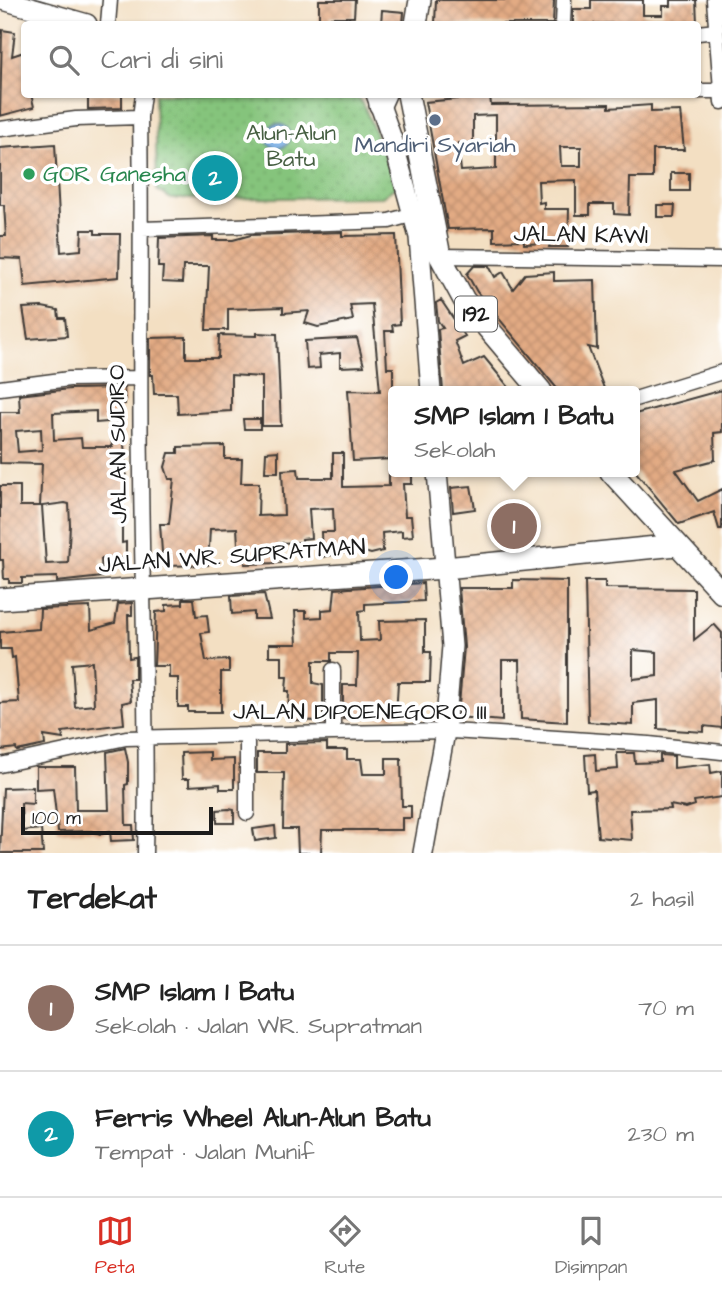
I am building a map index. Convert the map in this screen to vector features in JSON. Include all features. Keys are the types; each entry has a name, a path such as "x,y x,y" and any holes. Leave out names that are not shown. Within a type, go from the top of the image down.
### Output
{"main road":[{"path":"416,21 420,0"},
{"path":"386,98 411,122"},
{"name":"192","path":"408,98 421,209 440,256 464,300 537,386"},
{"path":"615,477 722,593"},
{"path":"619,550 638,533 648,515"},
{"name":"JALAN WR. SUPRATMAN","path":"0,599 445,568 677,545"}],"street":[{"path":"108,21 110,0"},
{"path":"563,21 564,0"},
{"path":"701,92 722,95 714,0"},
{"path":"13,1 77,21"},
{"path":"701,33 716,31"},
{"name":"JALAN SUDIRO","path":"142,98 140,117 142,229 139,378 142,589 148,738 145,853"},
{"path":"385,98 421,209 421,253 431,386"},
{"path":"0,129 140,117"},
{"path":"142,229 389,221 421,209"},
{"name":"JALAN KAWI","path":"440,256 722,260"},
{"path":"640,397 722,372"},
{"path":"0,388 69,379 139,378"},
{"path":"424,853 445,732 452,646 438,477"},
{"path":"333,670 333,733"},
{"name":"JALAN DIPOENEGORO III","path":"0,765 125,738 333,733 445,732 649,744 722,752"},
{"path":"247,735 247,814"}],"green space":[{"name":"Alun-Alun Batu","path":"155,98 358,98 365,108 397,186 382,197 171,199 157,190"}],"water":[{"path":"278,124 287,127 290,136 287,145 278,148 269,145 266,136 269,127"}],"building":[{"path":"319,0 355,0 354,17 331,17 330,21 319,21"},
{"path":"436,0 554,0 553,21 435,21"},
{"path":"591,0 643,0 643,15 663,15 663,6 671,6 671,0 696,0 697,21 573,21 573,9 591,9"},
{"path":"382,10 404,12 403,21 381,21"},
{"path":"2,30 15,32 12,56 21,53 21,98 32,98 34,107 0,116"},
{"path":"88,98 122,98 122,108 88,109"},
{"path":"490,98 491,105 609,104 609,108 651,105 651,112 680,111 684,150 653,150 653,178 630,178 629,215 614,214 614,204 590,204 590,215 576,215 576,180 538,181 539,203 544,202 544,209 569,209 568,247 549,247 550,243 524,244 524,240 494,241 494,228 448,229 425,102","holes":["496,115 496,169 461,171 458,143 473,143 473,116","560,147 581,147 581,166 561,166"]},
{"path":"55,144 61,252 81,250 82,230 95,230 95,234 120,234 119,277 25,286 22,259 0,258 0,236 6,236 4,205 0,205 0,148"},
{"path":"671,173 689,173 689,191 671,191"},
{"path":"657,205 675,205 674,217 657,217"},
{"path":"342,232 342,236 396,235 400,324 392,325 393,331 385,331 387,368 393,368 393,386 388,386 388,459 353,461 348,390 380,391 372,304 350,305 353,320 318,327 305,323 309,311 283,313 283,307 228,309 228,330 206,330 209,266 183,266 182,283 162,282 163,267 158,267 159,238 213,236 213,240 233,240 251,235"},
{"path":"474,266 489,266 495,277 503,272 513,289 525,274 554,272 554,281 595,280 597,349 588,347 603,386 555,386 477,292 467,274"},
{"path":"441,300 465,336 455,341 464,366 484,357 508,386 443,386 438,329 443,328 438,321 436,303"},
{"path":"23,308 58,310 59,318 65,318 67,336 28,339"},
{"path":"257,333 277,334 281,426 262,426 262,377 231,375 231,411 178,414 177,394 154,394 153,375 150,375 150,338 186,337 186,358 218,358 219,335 257,336"},
{"path":"357,338 364,366 340,367 340,353 319,355 320,368 307,369 305,341"},
{"path":"124,388 125,404 120,404 120,421 96,423 96,411 53,413 54,440 81,438 82,447 112,447 111,428 123,428 126,474 125,497 122,497 122,543 126,542 126,558 101,559 102,577 57,582 57,577 22,578 22,583 9,583 9,579 4,579 3,560 0,560 0,486 20,486 20,506 40,506 42,464 0,463 0,412 20,412 19,395 70,389","holes":["41,429 42,450 18,452 16,431","69,504 68,563 46,564 42,506"]},
{"path":"722,390 722,432 714,433 715,460 676,470 698,501 722,489 722,529 719,529 714,512 679,524 640,477 640,413"},
{"path":"243,419 260,419 260,429 244,429"},
{"path":"225,446 225,459 242,459 241,483 259,483 258,516 284,515 282,470 298,469 299,478 333,478 333,453 343,453 343,487 389,486 389,477 412,477 412,484 403,484 405,516 411,516 413,536 402,537 402,531 382,533 383,551 371,554 357,550 322,557 321,532 334,532 333,508 309,509 311,538 302,539 302,542 280,543 281,563 245,564 245,561 239,561 237,528 210,529 208,565 163,566 160,524 169,524 174,479 169,479 165,467 169,453 178,453 178,447"},
{"path":"278,451 278,472 265,472 266,452"},
{"path":"471,486 475,509 453,512 451,488"},
{"path":"513,580 567,581 567,722 521,719 520,660 502,660 502,721 458,717 464,647 459,588 513,588"},
{"path":"585,581 605,581 605,588 694,589 694,640 714,624 722,633 722,728 704,726 704,732 658,729 658,700 633,703 633,725 588,722","holes":["633,650 657,652 657,676 633,679"]},
{"path":"423,583 424,601 365,604 365,610 359,611 360,641 380,640 379,621 425,620 425,652 431,652 430,682 398,682 396,717 343,719 343,685 357,685 358,653 331,653 331,661 313,661 313,683 323,685 323,719 288,720 289,691 286,691 287,677 282,677 282,656 269,656 269,644 297,644 295,611 306,611 306,618 322,617 322,610 333,609 335,589"},
{"path":"264,594 270,619 254,619 254,612 232,614 231,596"},
{"path":"183,599 194,599 196,616 207,615 209,632 201,633 206,661 229,660 229,672 221,672 221,712 188,712 188,707 178,707 178,678 169,678 169,666 154,666 156,612 166,611 166,605 183,604"},
{"path":"132,603 132,615 128,615 129,658 135,657 135,679 129,679 131,701 122,703 124,724 62,732 63,739 44,736 45,745 17,751 16,748 0,750 0,703 19,702 15,657 12,658 11,649 0,649 0,632 39,629 40,609 90,607 91,630 115,623 118,604","holes":["92,662 94,705 75,707 72,664"]},
{"path":"327,743 327,750 347,750 347,759 361,759 363,774 386,774 386,758 401,758 402,806 411,806 411,818 402,818 402,830 322,830 321,853 298,853 297,829 283,829 284,773 257,773 257,753 285,753 285,744"},
{"path":"125,748 128,762 128,784 125,785 126,825 133,825 134,840 111,841 110,831 100,834 92,831 58,832 53,788 36,789 36,767 75,767 76,810 109,810 107,752"},
{"path":"210,752 210,760 234,759 234,789 220,789 220,784 189,786 189,779 182,779 181,753"},
{"path":"617,753 634,753 635,763 660,762 660,755 674,756 674,768 710,764 711,773 722,771 722,797 694,801 695,805 686,808 670,805 671,809 630,810 632,840 598,837 594,790 587,791 585,755 595,754 596,771 618,769"},
{"path":"33,787 33,804 21,803 22,831 41,829 43,853 0,853 3,788"},
{"path":"217,810 234,810 234,823 217,823"},
{"path":"275,826 276,838 255,841 253,829"}],"place":[{"name":"Mandiri Syariah","path":"435,120"},
{"name":"GOR Ganesha","path":"29,174"},
{"name":"Ferris Wheel Alun-Alun Batu","path":"215,178"},
{"name":"SMP Islam 1 Batu","path":"514,526"}]}
